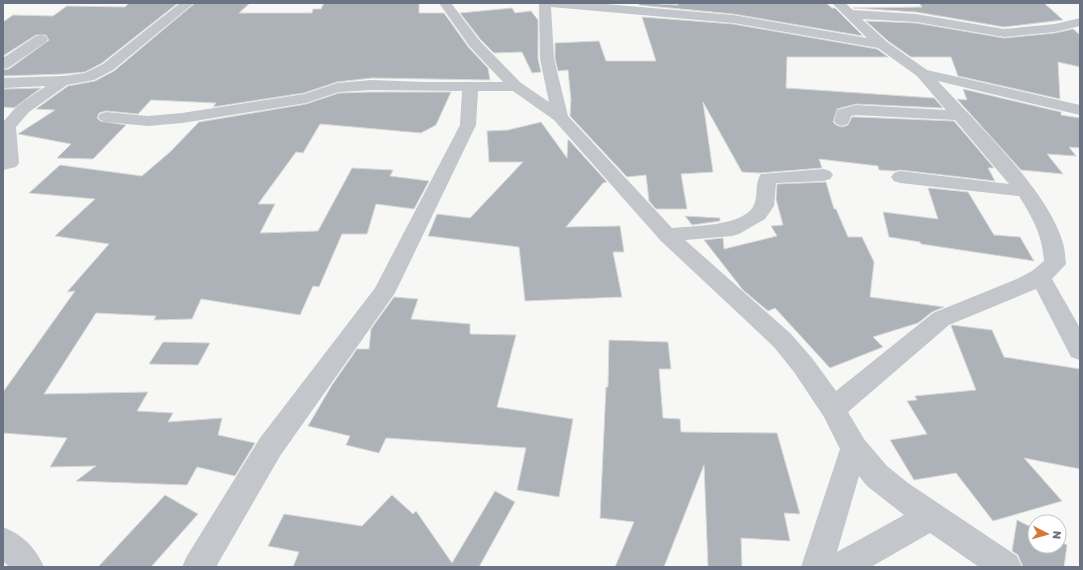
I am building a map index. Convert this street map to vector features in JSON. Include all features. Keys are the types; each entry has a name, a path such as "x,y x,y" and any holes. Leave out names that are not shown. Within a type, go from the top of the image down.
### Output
{"street":[{"path":"3,83 63,81 89,78 108,67 188,3"},
{"path":"445,3 475,44 516,86 560,117 667,235 782,340 804,365 833,409 854,448 877,476 898,493 1006,567"},
{"path":"545,3 547,60 560,117"},
{"path":"551,3 733,19 882,45"},
{"path":"833,409 941,319 1027,284 1040,277 1054,264 1053,243 1042,218 1025,191 922,73 882,45 843,8"},
{"path":"843,8 916,18 1004,33 1056,28 1080,22"},
{"path":"3,65 41,39"},
{"path":"922,73 1080,110"},
{"path":"3,165 10,163 8,126 23,109 63,81"},
{"path":"106,117 148,121 182,118 306,98 337,88 372,85 470,87 516,86"},
{"path":"198,567 270,447 384,293 468,125 470,87"},
{"path":"842,121 843,113 856,110 959,115"},
{"path":"667,235 732,229 758,214 764,206 767,178 824,175"},
{"path":"900,177 942,183 1025,191"},
{"path":"1040,277 1080,350"},
{"path":"817,567 854,448"},
{"path":"841,567 931,516"}],"building":[{"path":"129,3 178,3 102,63 85,72 3,76 3,70 9,69 49,40 46,35 36,35 3,56 3,22 13,15 53,16 67,6 125,7"},
{"path":"195,3 250,3 239,13 312,13 313,9 321,9 324,3 419,3 419,13 444,13 469,48 488,68 490,80 372,78 337,82 304,93 213,107 216,103 151,100 138,114 106,111 99,113 97,118 100,121 126,125 93,159 57,158 71,144 18,134 55,110 36,109 68,86 95,81 114,71"},
{"path":"639,3 678,5 678,3 826,3 832,8 835,8 863,36 733,14 639,5"},
{"path":"919,3 1044,3 1063,20 1004,27 916,12 853,8 922,7"},
{"path":"512,8 515,13 531,11 538,20 538,59 541,72 532,73 522,52 494,53 481,40 460,13"},
{"path":"642,17 733,24 877,49 888,57 787,57 786,88 934,98 943,108 856,104 837,109 833,122 842,127 848,125 852,117 954,121 994,168 988,168 995,181 900,170 879,170 878,166 819,159 822,168 760,173 742,172 703,102 713,172 681,174 687,209 656,209 649,201 646,175 627,177 570,116 571,100 568,70 558,71 555,59 555,43 599,41 606,61 656,61"},
{"path":"866,21 916,23 1004,38 1055,33 1073,29 1080,35 1080,67 1058,62 1060,99 958,76 951,57 911,57 888,41"},
{"path":"41,88 14,108 3,107 3,89"},
{"path":"963,89 1061,112 1061,115 1080,118 1080,148 1069,147 1076,156 1047,154 1063,174 1021,170 957,99 967,100"},
{"path":"451,92 436,125 421,133 320,124 303,153 296,152 258,204 275,204 260,233 318,231 352,168 393,170 390,176 429,181 414,209 376,204 367,234 342,234 319,287 313,286 300,315 201,299 192,319 154,320 156,316 96,313 44,394 148,392 137,411 173,413 168,422 222,418 218,435 255,443 235,476 197,467 187,485 76,481 96,466 50,467 67,438 3,433 3,392 75,291 67,292 109,244 55,236 95,199 29,193 60,165 142,176 170,152 199,122 306,104 339,93"},
{"path":"541,122 567,158 568,139 607,182 603,183 566,227 620,226 624,252 613,252 622,297 525,301 519,247 428,236 437,214 470,218 523,162 489,162 487,131 508,130"},
{"path":"826,182 834,209 836,209 848,237 862,237 874,262 870,297 944,307 932,312 918,323 873,337 883,347 830,368 775,308 768,311 743,290 704,240 723,238 724,249 777,236 771,226 783,225 776,199 777,184"},
{"path":"928,188 968,192 994,235 1020,237 1034,261 921,244 920,242 889,237 883,212 938,219"},
{"path":"685,216 720,218 720,221 692,225"},
{"path":"394,297 418,299 411,319 470,324 470,334 516,335 497,407 573,419 559,497 517,490 526,448 386,438 379,453 346,445 350,436 308,426 332,385 357,349 369,349 371,329"},
{"path":"951,326 992,330 1004,357 1080,369 1080,469 1024,458 1062,501 993,521 956,473 914,480 890,440 927,434 907,401 917,400 915,396 976,390"},
{"path":"609,340 668,342 671,369 659,369 663,418 680,419 681,432 777,433 800,514 784,513 790,541 741,538 742,567 708,567 704,465 664,567 615,567 634,522 600,518 606,387 608,387"},
{"path":"163,342 210,343 198,365 149,364"},
{"path":"495,491 515,502 479,567 293,567 299,552 268,546 284,514 362,526 392,495 413,514 416,511 452,563"},
{"path":"165,495 198,514 151,567 98,567"},
{"path":"1017,520 1027,525 1027,554 1066,554 1064,567 1023,567 1018,555 1012,551"}]}
